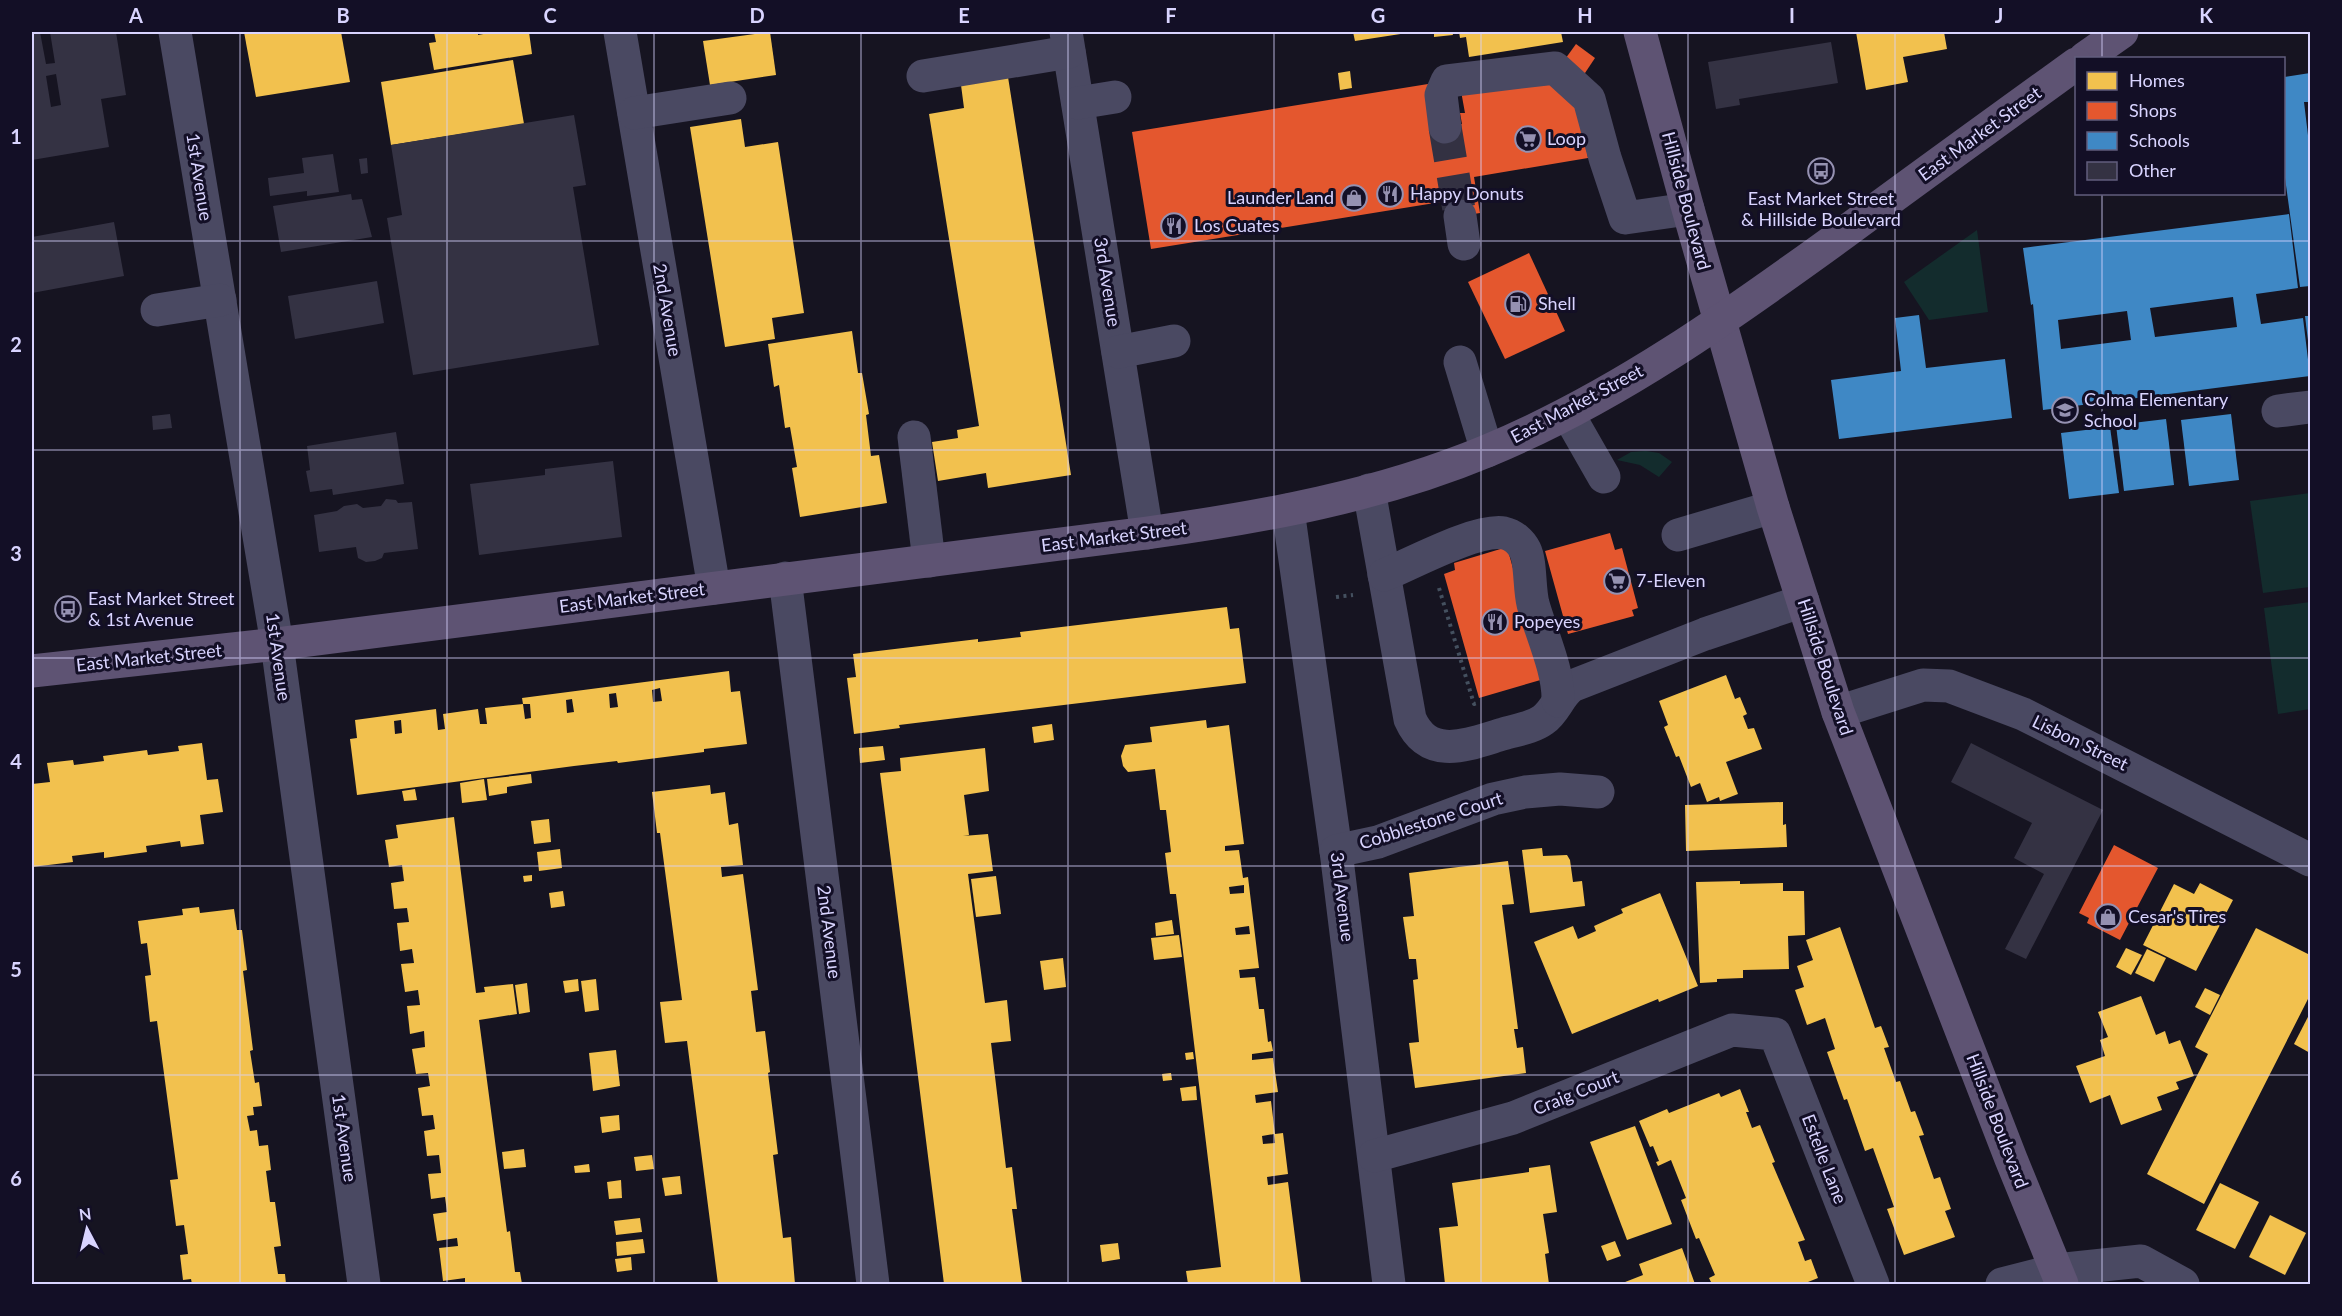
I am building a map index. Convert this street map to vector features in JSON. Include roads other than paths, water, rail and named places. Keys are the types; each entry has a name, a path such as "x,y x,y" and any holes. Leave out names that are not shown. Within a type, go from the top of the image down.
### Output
{"main road":[{"name":"Hillside Boulevard","path":"1640,32 1773,507 1838,712 2059,1277"},
{"path":"2086,57 2122,32"},
{"name":"East Market Street","path":"32,671 276,644 1147,533 1288,510 1404,480 1487,451 1568,414 1633,376 1720,321 2075,65"}],"street":[{"name":"1st Avenue","path":"175,32 276,644 364,1284"},
{"name":"2nd Avenue","path":"620,32 714,588"},
{"path":"923,76 1067,42"},
{"name":"3rd Avenue","path":"1067,42 1147,533"},
{"path":"1445,127 1441,95 1447,81 1555,68 1589,99 1625,218 1688,209"},
{"path":"634,113 730,98"},
{"path":"1078,103 1115,98"},
{"path":"158,310 220,300"},
{"path":"1118,352 1174,340"},
{"path":"1460,362 1487,451"},
{"path":"2278,411 2310,407"},
{"path":"1568,414 1604,477"},
{"path":"914,437 929,561"},
{"path":"1369,490 1410,719 1415,730 1423,739 1445,747 1458,746 1532,725 1543,720 1553,710 1563,692 1572,686 1705,634 1803,601"},
{"path":"1678,535 1773,507"},
{"name":"3rd Avenue","path":"1288,510 1336,851 1389,1284"},
{"path":"1384,575 1443,549 1482,536 1504,533 1513,536 1525,550 1532,600 1557,684 1558,701"},
{"name":"2nd Avenue","path":"785,578 873,1284"},
{"name":"Lisbon Street","path":"1838,712 1923,685 1949,686 2023,714 2310,860"},
{"name":"Cobblestone Court","path":"1336,851 1378,842 1503,796 1560,789 1598,792"},
{"name":"Craig Court","path":"1374,1156 1514,1118 1732,1030 1774,1034"},
{"name":"Estelle Lane","path":"1774,1034 1873,1284"},
{"path":"2002,1284 2059,1277 2141,1261 2183,1284"}],"tunnel":[{"path":"1445,127 1460,216"}],"place":[{"name":"Loop","path":"1528,139"},
{"name":"East Market Street & Hillside Boulevard","path":"1821,171"},
{"name":"Happy Donuts","path":"1390,194"},
{"name":"Launder Land","path":"1354,198"},
{"name":"Los Cuates","path":"1174,226"},
{"name":"Shell","path":"1518,304"},
{"name":"Colma Elementary School","path":"2065,410"},
{"name":"7-Eleven","path":"1617,581"},
{"name":"East Market Street & 1st Avenue","path":"68,609"},
{"name":"Popeyes","path":"1495,622"},
{"name":"Cesar's Tires","path":"2108,917"}]}
